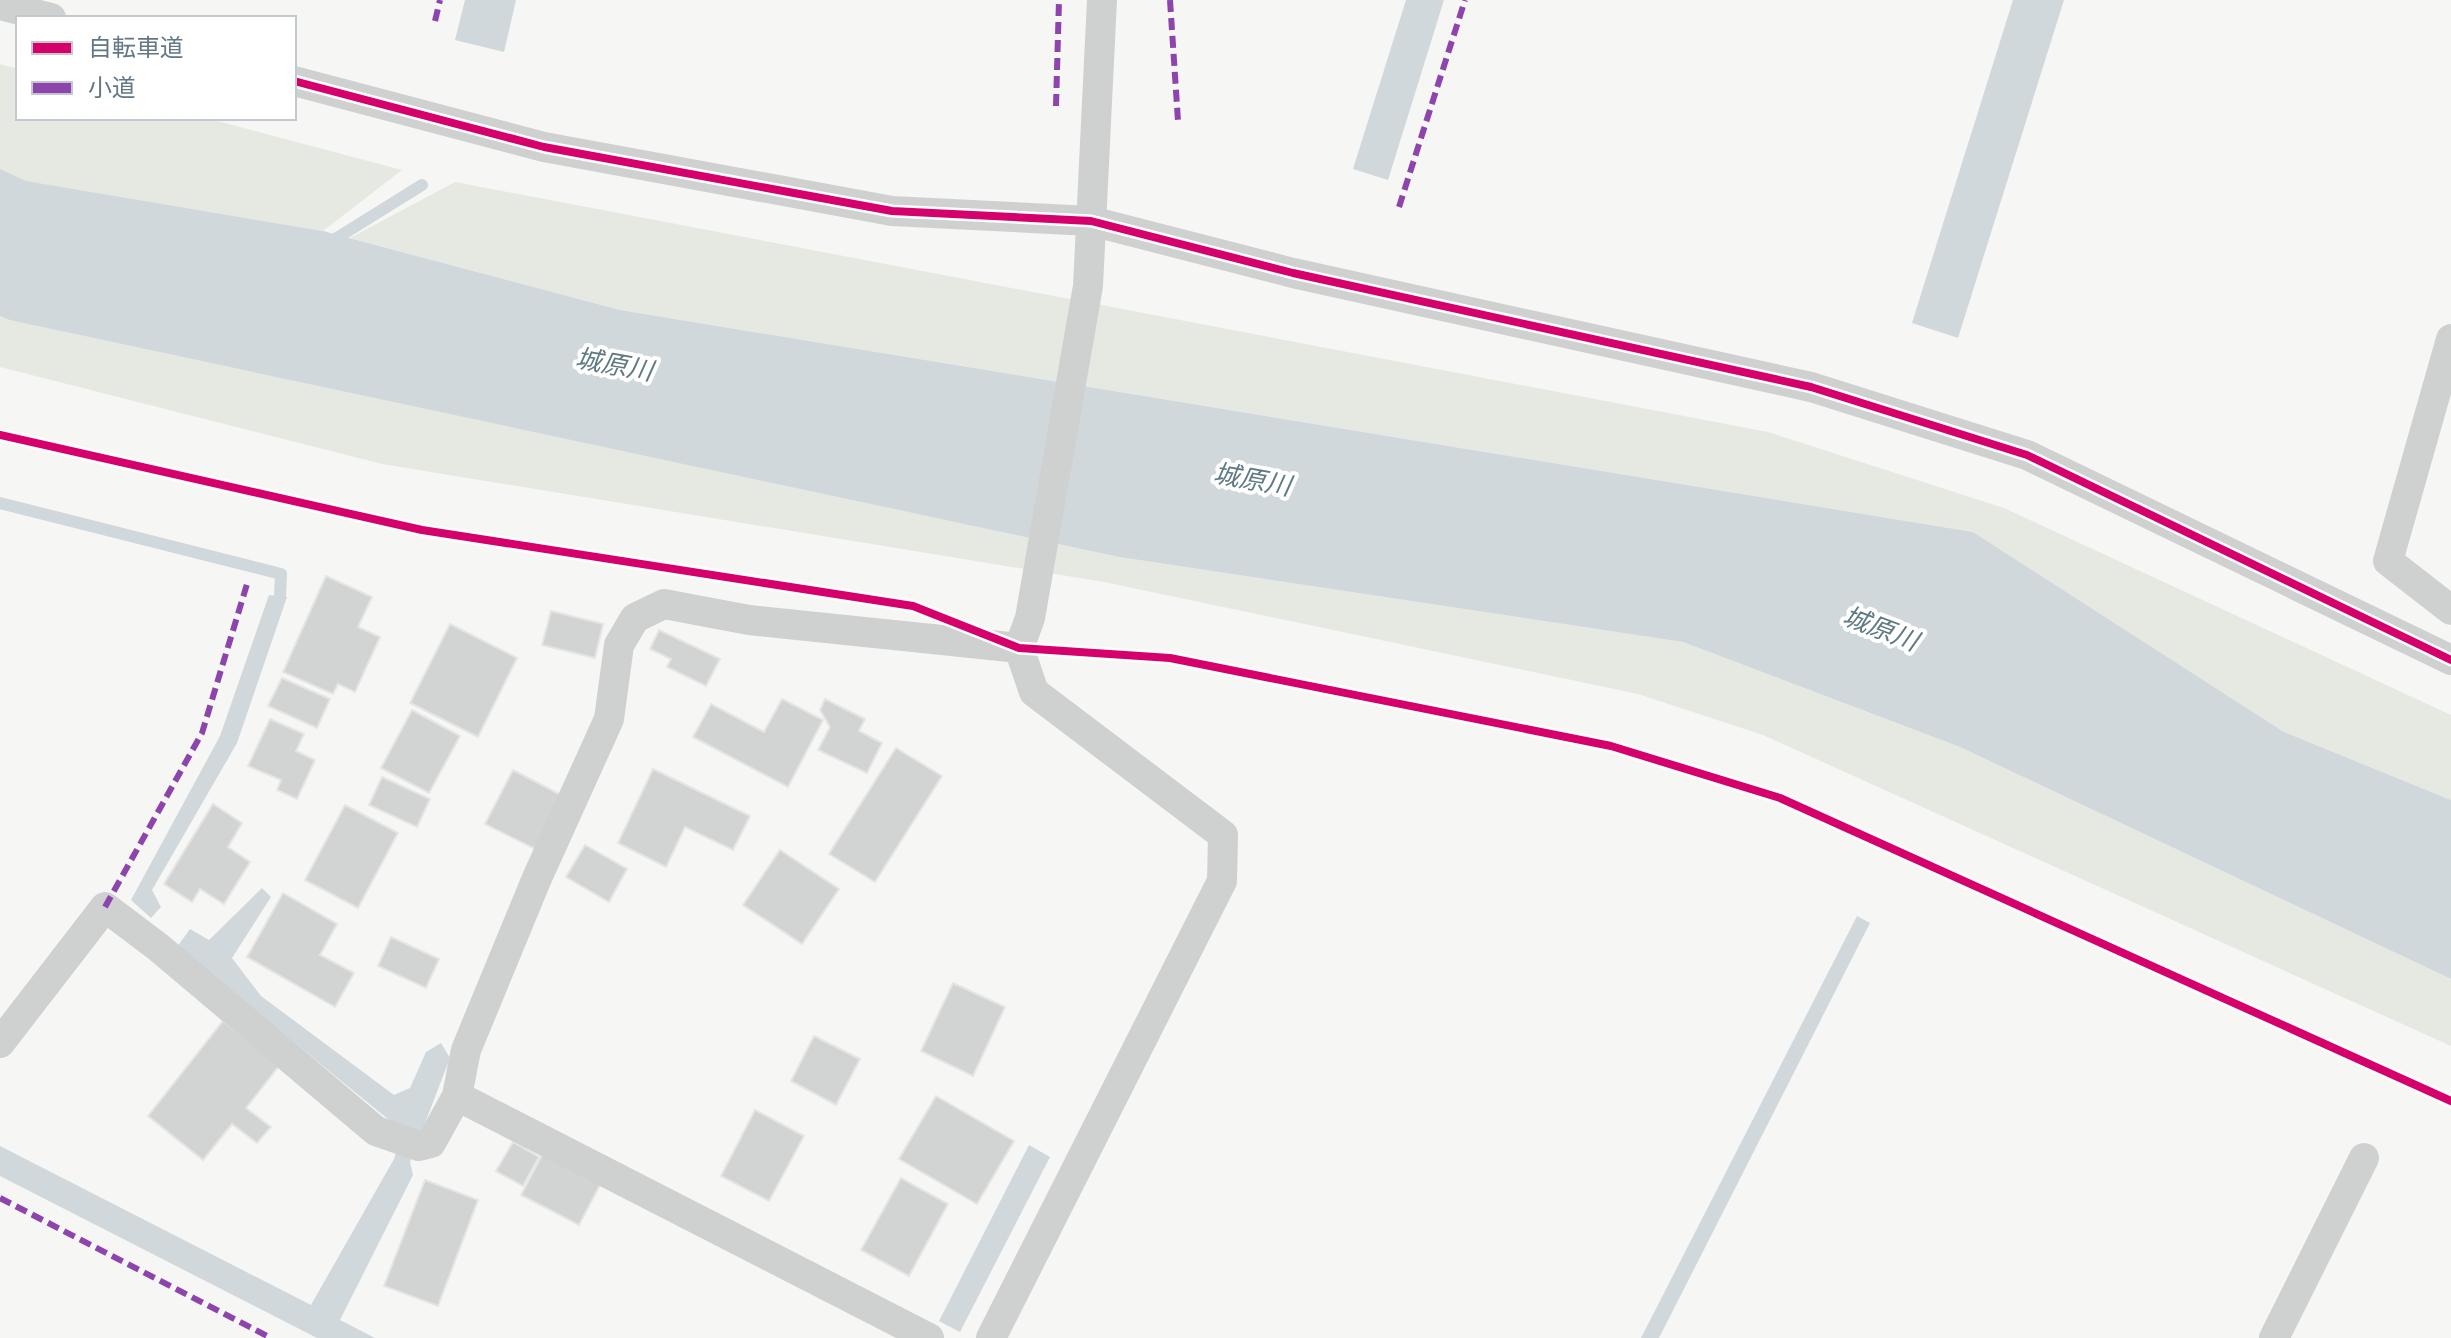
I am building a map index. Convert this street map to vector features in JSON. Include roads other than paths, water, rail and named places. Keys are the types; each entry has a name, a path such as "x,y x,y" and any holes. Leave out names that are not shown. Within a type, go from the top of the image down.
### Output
{"street":[{"path":"991,1338 1222,881 1223,835 1034,692 1019,648 1030,618 1088,286 1102,0"},
{"path":"0,5 43,16"},
{"path":"296,82 544,147 892,211 1091,221 1293,273 1811,387 2027,455 2451,660"},
{"path":"2451,339 2388,561 2451,610"},
{"path":"0,1043 105,907 158,947 376,1131 408,1143 431,1143 457,1096 466,1050 537,878 609,719 619,645 635,618 664,604 749,620 1019,648"},
{"path":"457,1096 929,1338"},
{"path":"2274,1338 2364,1158"}],"water":[{"path":"465,0 516,0 504,52 455,40"},
{"path":"1406,0 1444,0 1388,180 1353,169"},
{"path":"2013,0 2064,0 1958,338 1912,323"},
{"name":"城原川","path":"0,169 26,181 323,231 620,310 1973,532 2284,732 2451,800 2451,979 1960,747 1683,642 1119,557 10,320 0,316"},
{"path":"269,595 287,597 237,743 152,890 161,907 151,918 131,900 220,736"},
{"path":"262,888 271,897 232,958 261,996 394,1095 410,1088 426,1052 441,1043 450,1058 410,1162 413,1175 340,1320 375,1338 317,1338 0,1176 0,1146 311,1305 394,1159 404,1126 394,1124 177,947 190,929 209,940"},
{"path":"1857,916 1870,923 1659,1338 1641,1338"},
{"path":"1029,1145 1050,1157 960,1332 939,1321"}],"waterway":[{"path":"331,247 332,241 422,185"},
{"path":"0,503 281,574 280,596"}]}
